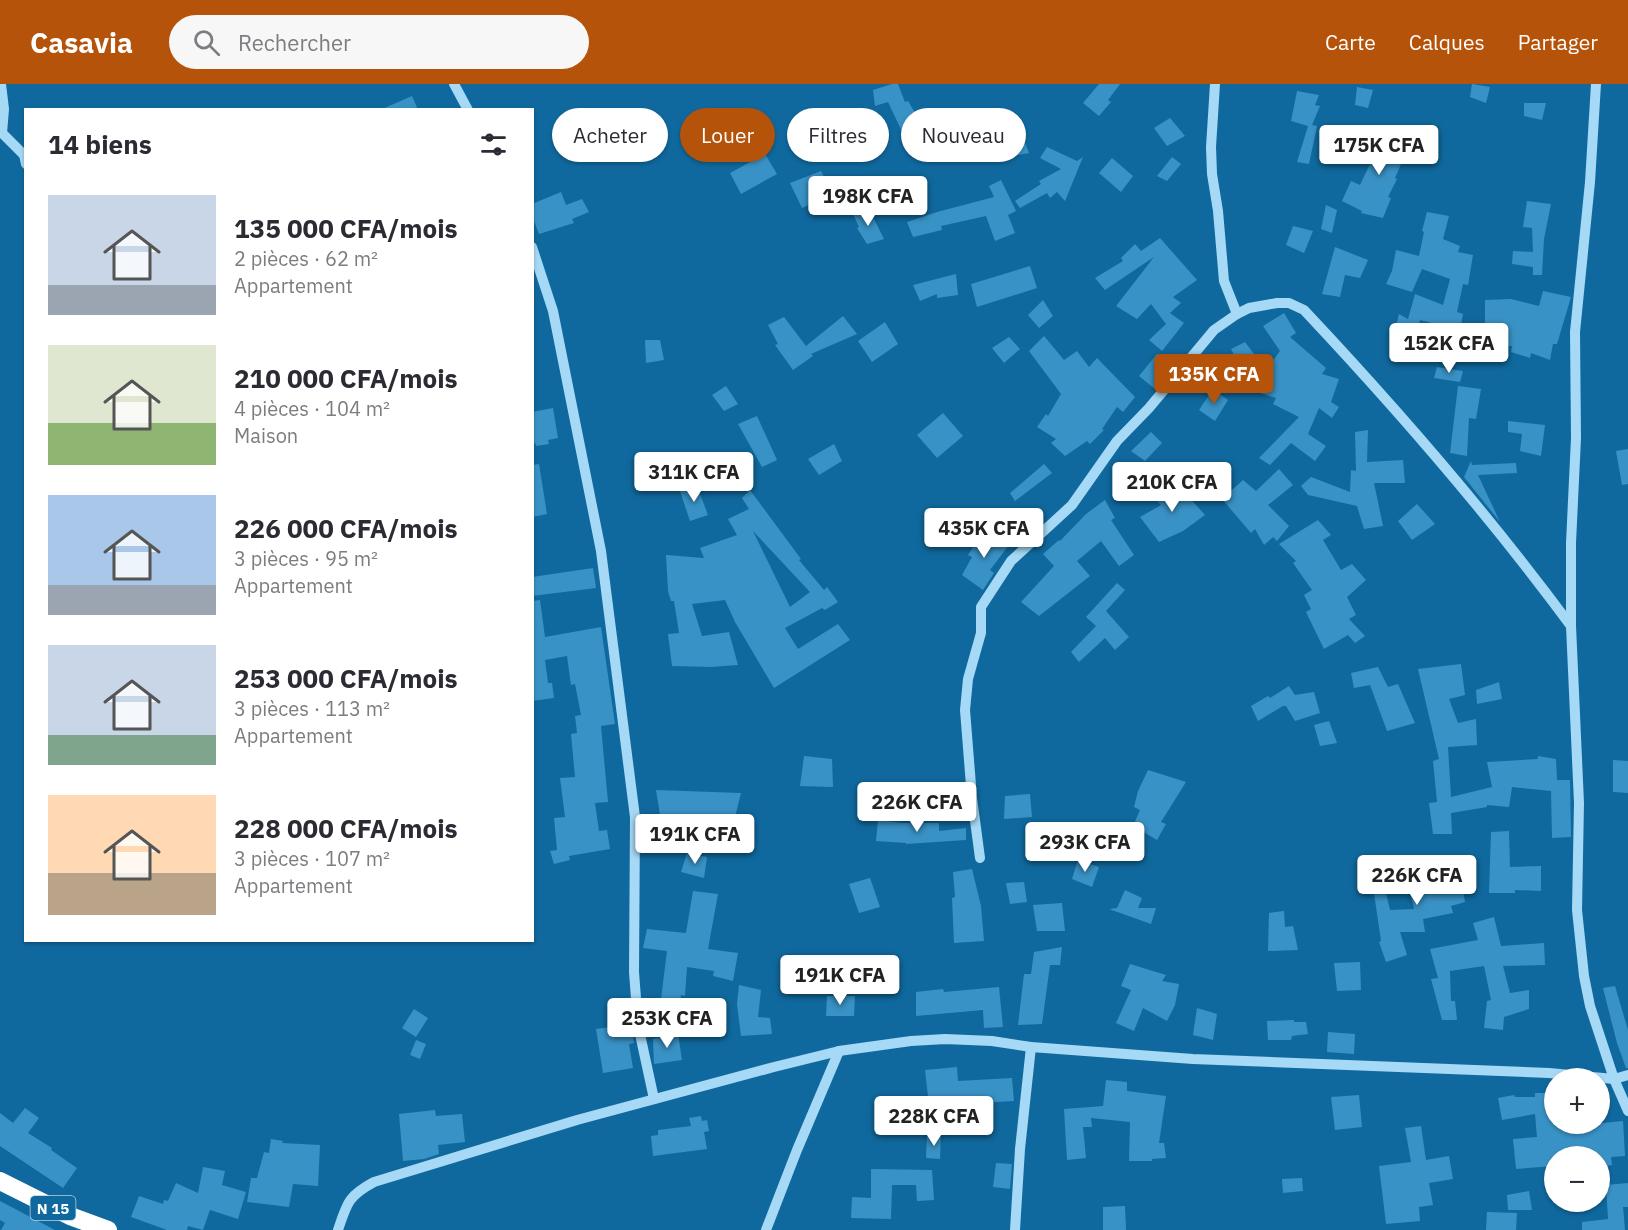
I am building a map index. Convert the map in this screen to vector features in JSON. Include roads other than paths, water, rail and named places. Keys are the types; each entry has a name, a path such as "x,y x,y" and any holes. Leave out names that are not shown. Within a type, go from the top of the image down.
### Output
{"highway":[{"name":"N 15","path":"0,1181 70,1216 102,1229"}],"street":[{"path":"1,84 4,109 2,133 24,155"},
{"path":"454,84 467,108"},
{"path":"1215,84 1211,147 1212,174 1224,281 1237,314"},
{"path":"1596,84 1590,182 1575,332 1576,438 1571,543 1571,626 1580,803 1577,910 1578,935 1590,1005 1614,1079 1628,1111"},
{"path":"534,253 554,311 601,551 635,817 634,972 638,1025 654,1099"},
{"path":"980,858 972,798 965,710 968,679 981,633 981,607 1011,561 1072,505 1116,441 1149,408 1214,330 1249,308 1289,303 1304,310 1380,392 1432,453 1546,592 1571,626"},
{"path":"338,1230 345,1208 355,1192 374,1182 654,1099 839,1051 911,1041 945,1039 992,1041 1031,1047 1193,1059 1549,1073 1614,1079 1628,1075"},
{"path":"1015,1230 1020,1149 1031,1047"},
{"path":"766,1230 796,1150 839,1051"}]}
